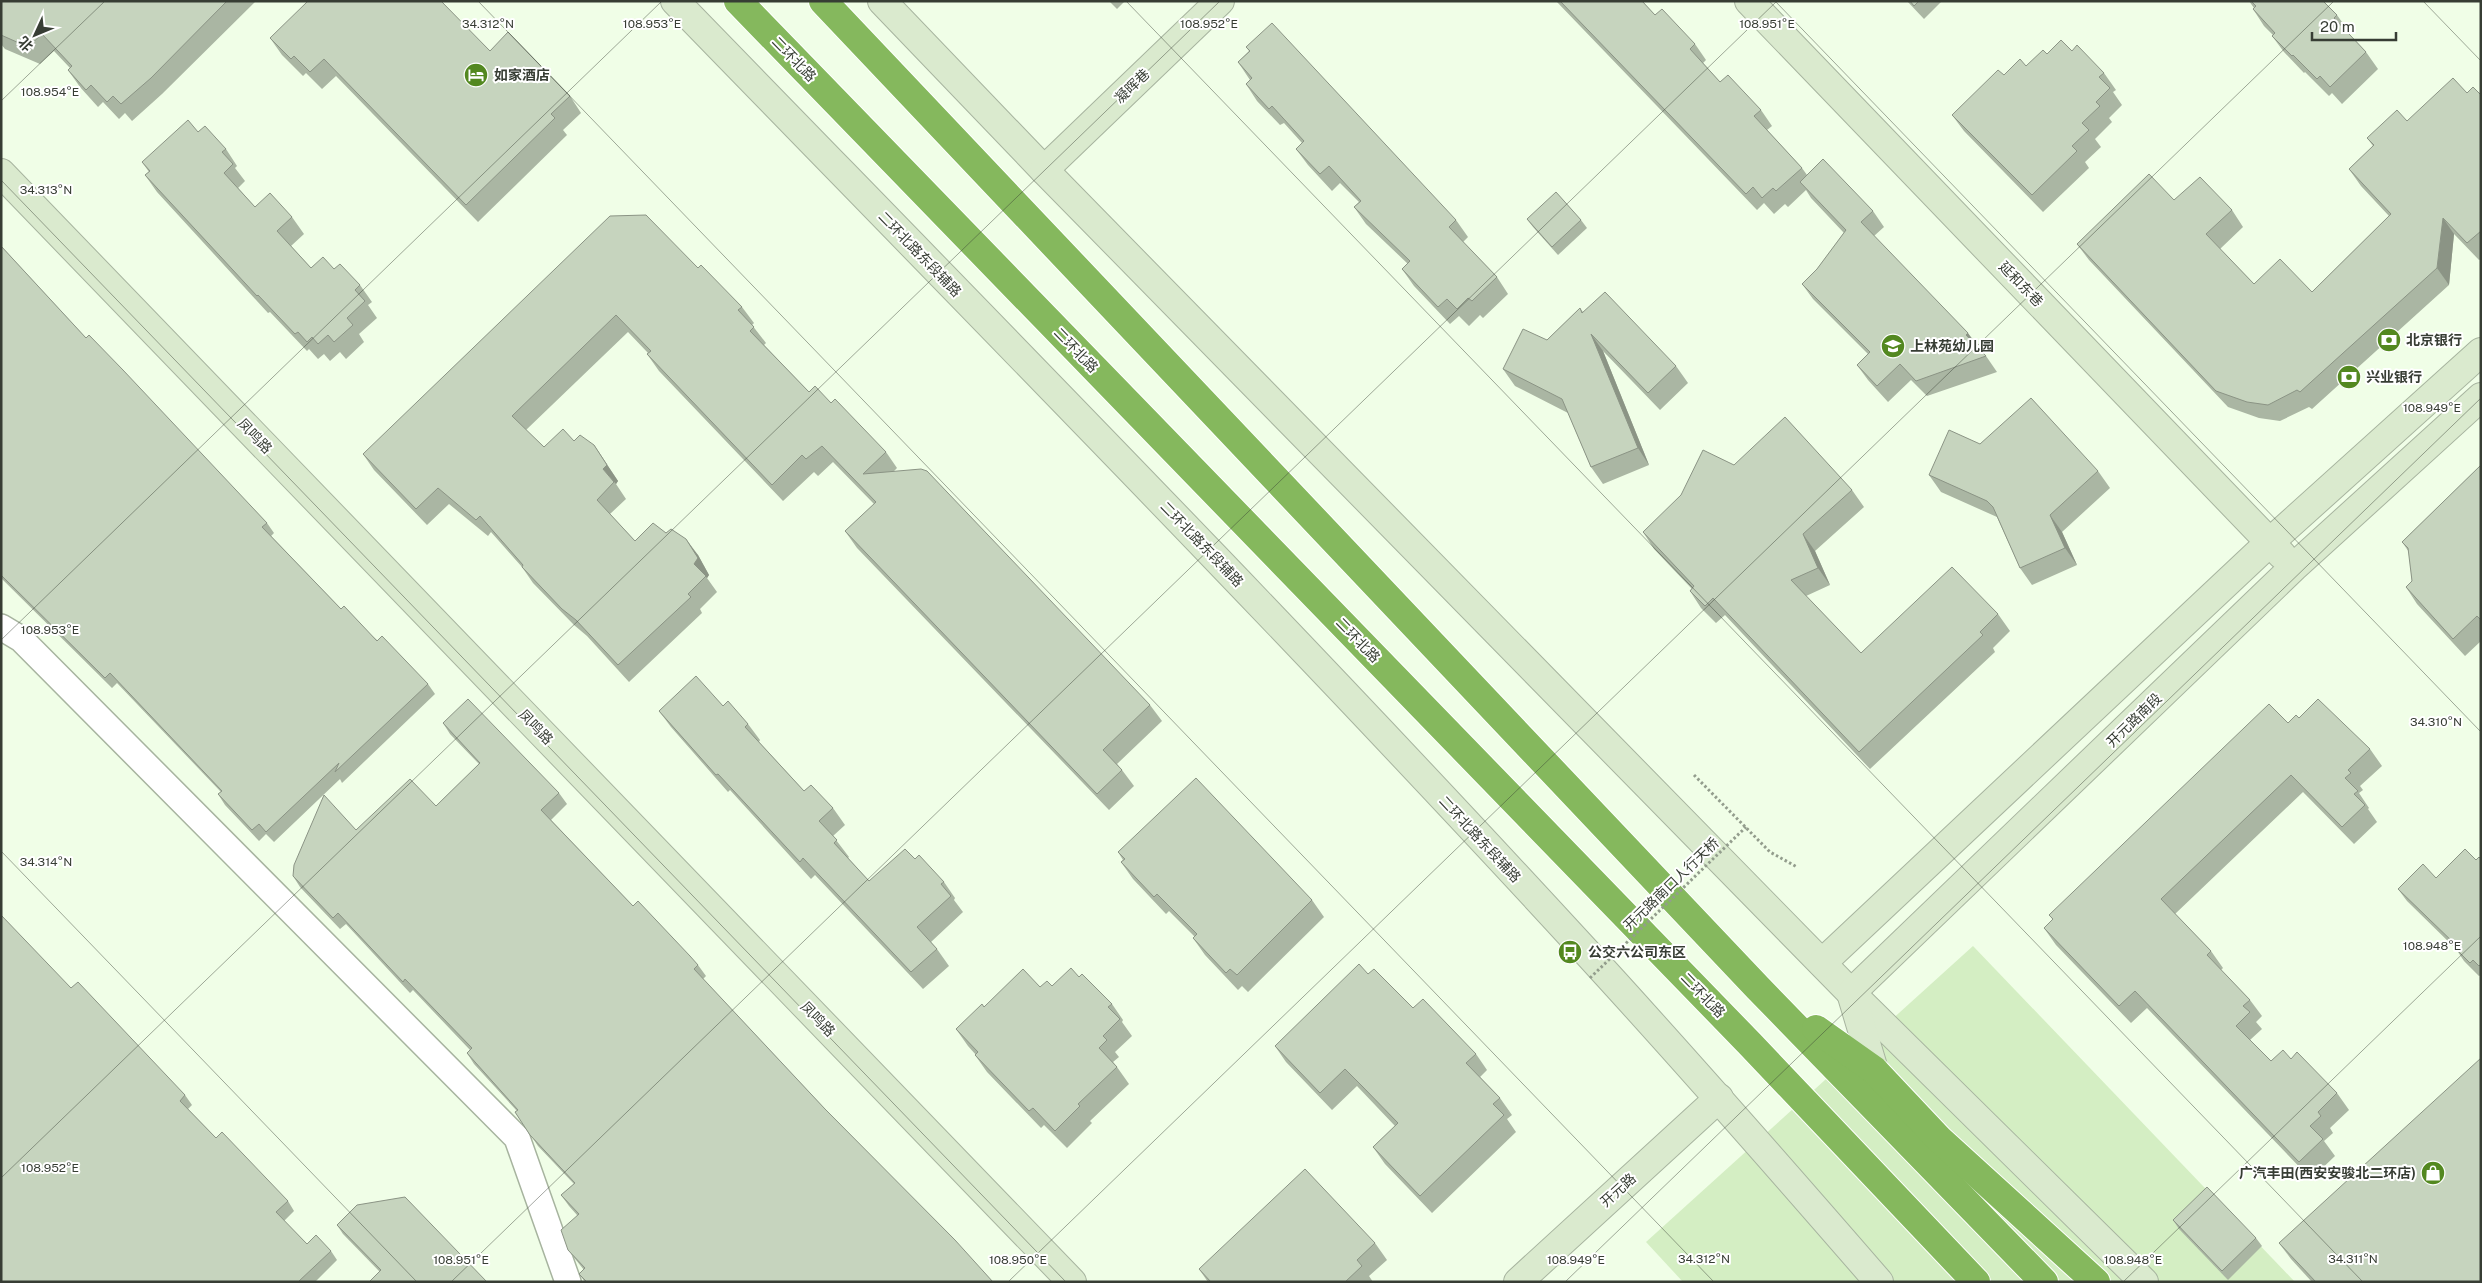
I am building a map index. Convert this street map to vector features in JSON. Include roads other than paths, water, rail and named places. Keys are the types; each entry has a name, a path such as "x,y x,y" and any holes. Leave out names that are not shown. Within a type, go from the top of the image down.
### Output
{"highway":[{"name":"二环北路","path":"738,1 1750,1044 1976,1282"},
{"path":"823,1 1758,988 2044,1282"},
{"path":"1758,988 1874,1070 1939,1139 2096,1282"},
{"path":"1918,1221 1963,1282"}],"street":[{"name":"二环北路东段辅路","path":"675,1 1205,546 1571,935 1719,1098 1879,1282"},
{"path":"882,1 1044,170 1851,993 2144,1282"},
{"name":"凝晖巷","path":"1044,170 1220,1"},
{"name":"延和东巷","path":"1749,1 2294,567"},
{"name":"凤鸣路","path":"1,173 1072,1282"},
{"path":"1822,963 2269,543 2481,352"},
{"name":"开元路南段","path":"1851,993 2294,567 2481,397"},
{"path":"1,627 21,639 517,1138 568,1282"},
{"path":"1851,993 1874,1070"},
{"name":"开元路","path":"1518,1282 1719,1098"}],"place":[{"name":"如家酒店","path":"476,75"},
{"name":"北京银行","path":"2389,340"},
{"name":"上林苑幼儿园","path":"1893,346"},
{"name":"兴业银行","path":"2349,377"},
{"name":"公交六公司东区","path":"1570,952"},
{"name":"广汽丰田(西安安骏北二环店)","path":"2433,1173"}]}
